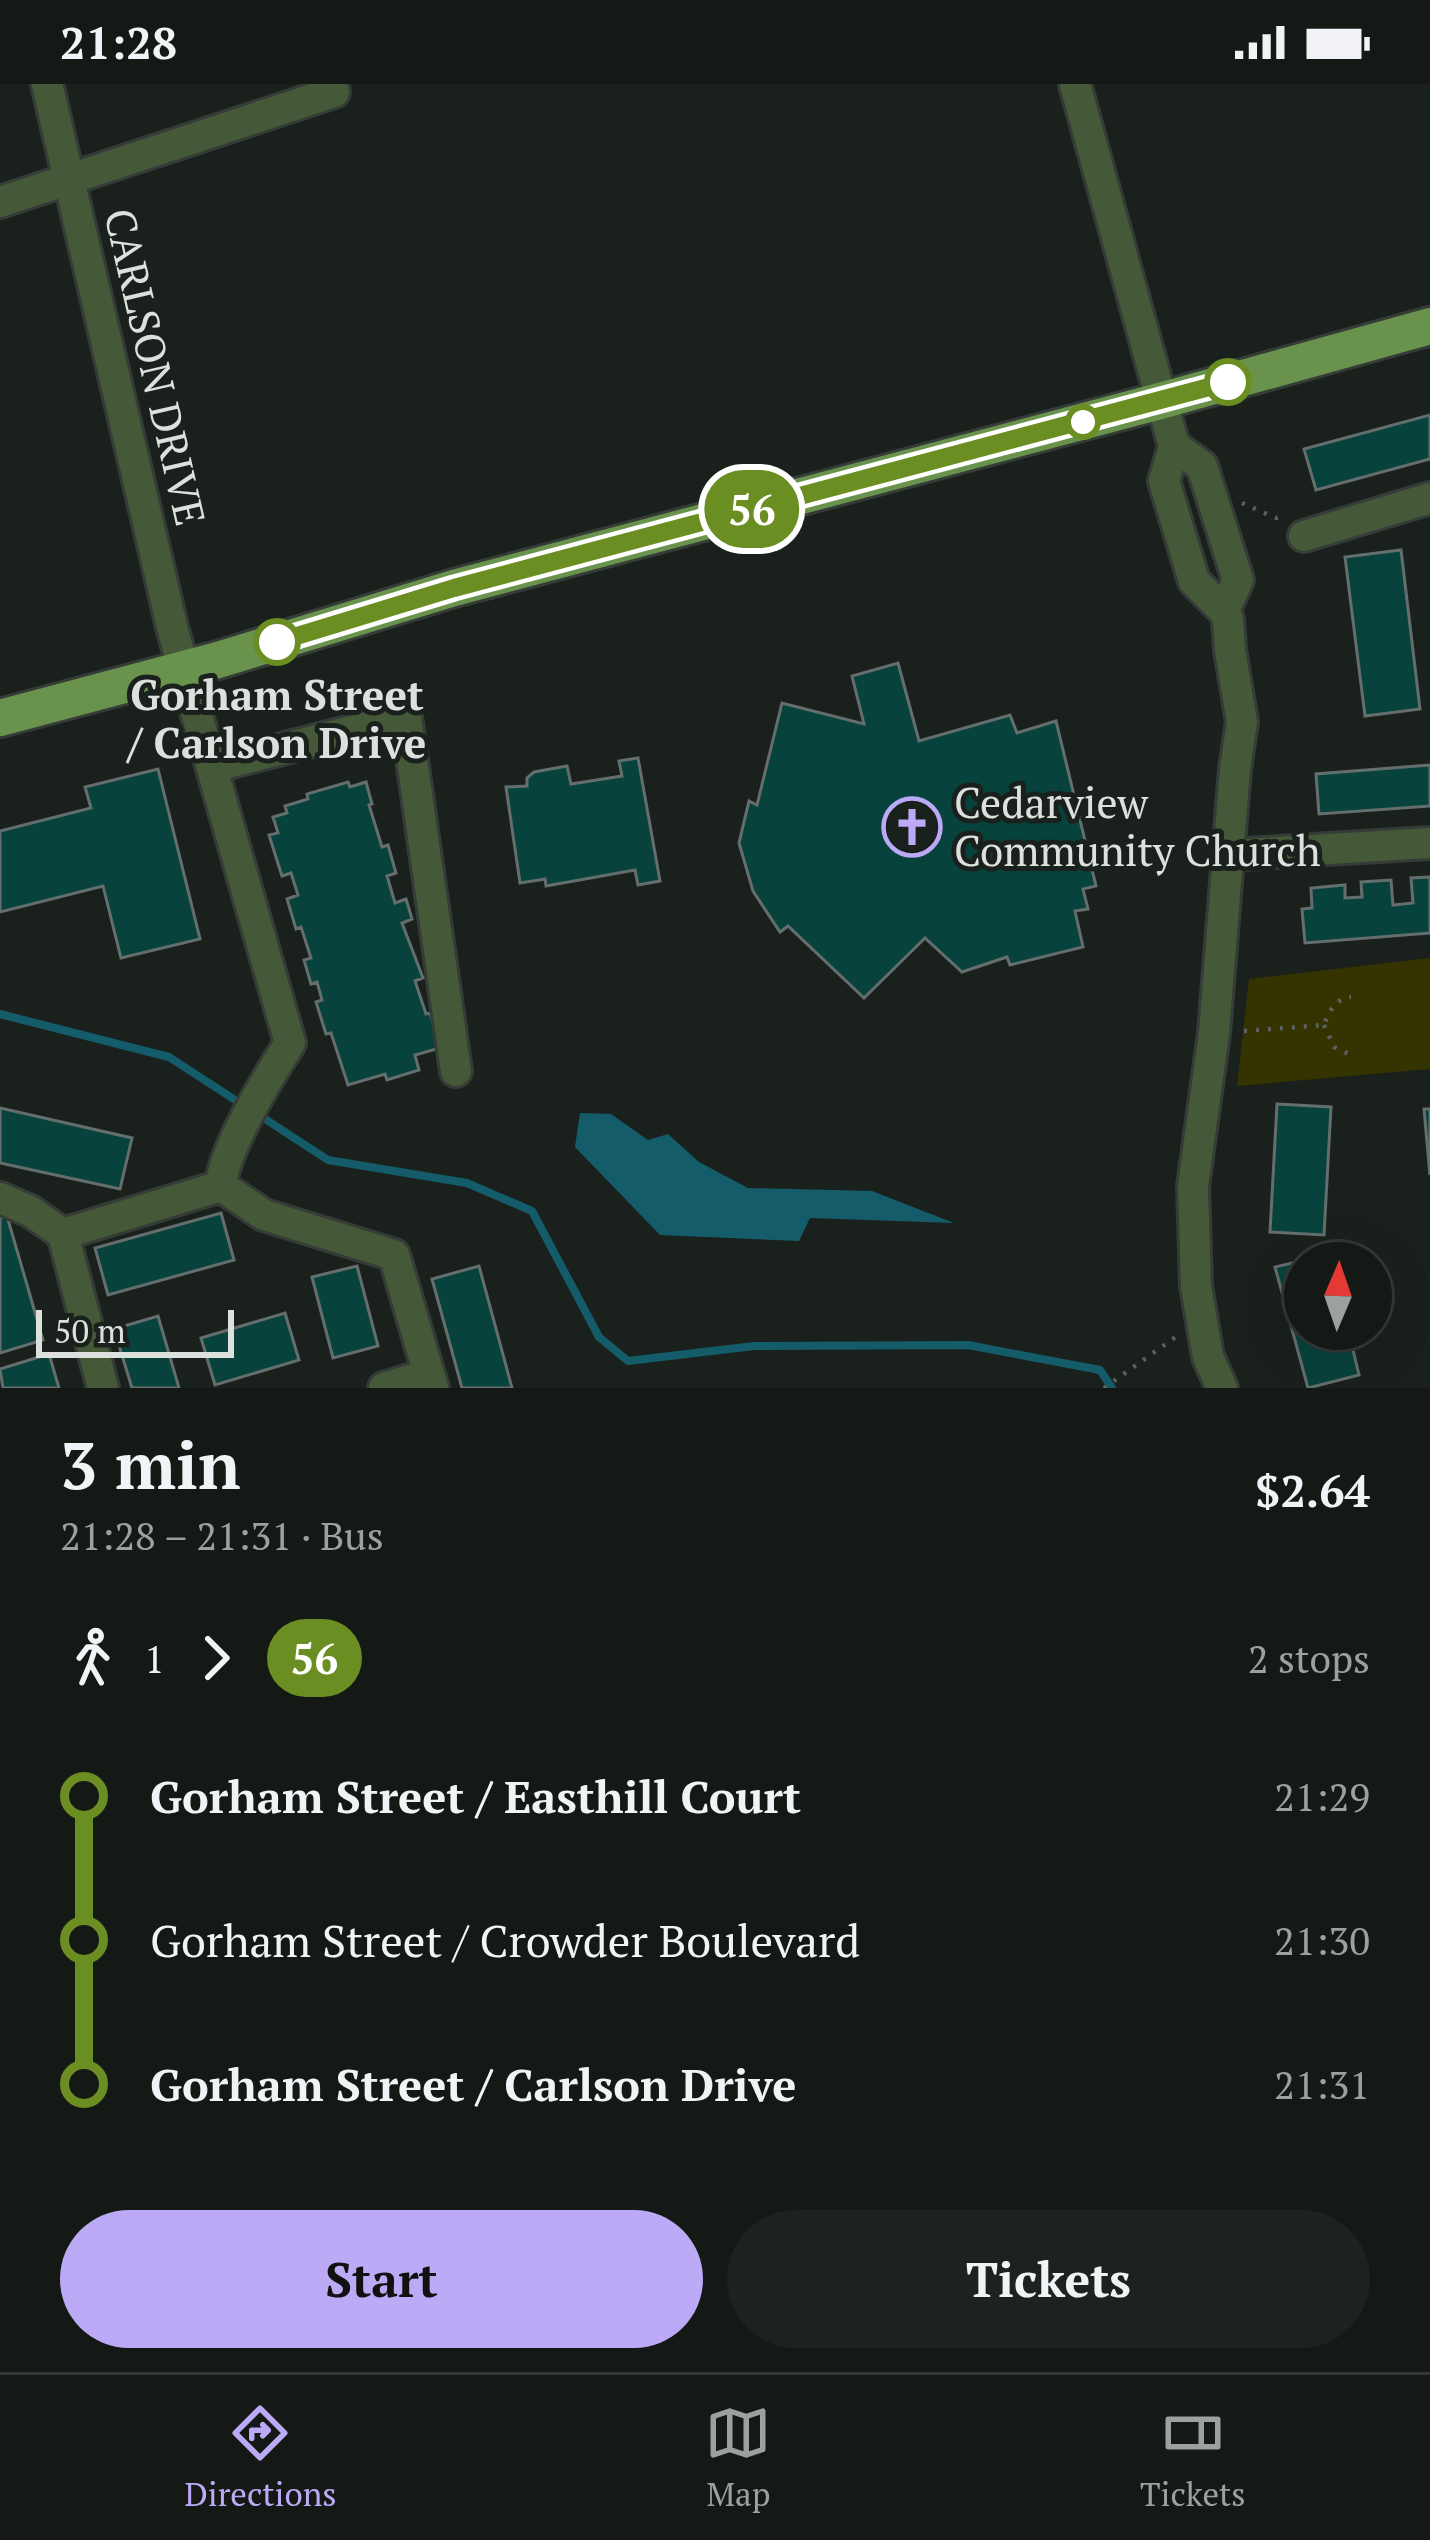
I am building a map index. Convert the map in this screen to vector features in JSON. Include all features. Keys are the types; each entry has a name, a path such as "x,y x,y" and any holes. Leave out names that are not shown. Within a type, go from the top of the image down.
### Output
{"main road":[{"path":"0,718 454,588 1430,326"}],"street":[{"name":"CARLSON DRIVE","path":"46,84 184,669 290,1043 232,1148 221,1186"},
{"path":"1075,84 1174,446 1164,481 1194,581 1228,619 1242,722 1214,1033 1193,1186 1196,1286 1208,1357 1222,1388"},
{"path":"0,202 334,92"},
{"path":"1174,446 1202,466 1238,580 1224,610"},
{"path":"1304,536 1429,503"},
{"path":"212,767 406,717 456,1071"},
{"path":"1229,855 1430,843"},
{"path":"63,1234 221,1186 264,1215 394,1255 431,1381 384,1388"},
{"path":"0,1198 63,1234 103,1388"}],"path":[{"path":"1210,489 1276,518 1289,514 1304,536"},
{"path":"1352,997 1342,998 1324,1025 1334,1047 1355,1057"},
{"path":"1214,1033 1324,1025"},
{"path":"1104,1388 1202,1319"}],"shaded area":[{"path":"1430,958 1430,1069 1237,1086 1249,979"}],"water":[{"path":"580,1113 611,1114 648,1140 668,1134 699,1162 748,1188 872,1191 954,1223 810,1218 799,1241 660,1235 575,1147"}],"building":[{"path":"1430,415 1430,459 1316,490 1304,449"},
{"path":"1401,550 1420,709 1365,716 1345,557"},
{"name":"Cedarview Community Church","path":"898,663 919,741 1010,715 1017,733 1056,721 1096,886 1083,889 1088,909 1075,911 1083,947 1010,965 1007,957 962,972 925,938 864,998 788,926 780,932 753,891 739,843 749,801 757,805 782,703 864,724 852,676"},
{"path":"638,758 660,881 638,885 635,870 546,886 545,879 520,883 506,787 527,786 534,772 567,766 571,784 622,776 619,761"},
{"path":"1430,765 1430,806 1319,814 1316,774"},
{"path":"158,769 200,939 121,958 103,886 0,912 0,831 91,808 85,787"},
{"path":"348,782 350,787 366,782 382,847 388,845 396,873 387,876 395,903 406,899 412,919 402,923 423,978 415,981 440,1048 415,1055 419,1070 348,1085 331,1033 326,1034 316,1002 322,1000 317,982 311,984 304,960 311,958 287,899 298,895 291,873 282,876 269,835 278,833 273,817 287,813 285,806"},
{"path":"1430,877 1430,933 1305,943 1302,909 1312,908 1311,888 1345,885 1345,898 1362,897 1361,882 1391,880 1393,905 1413,903 1411,878"},
{"path":"1277,1104 1331,1107 1324,1235 1270,1232"},
{"path":"0,1108 132,1138 120,1189 0,1163"},
{"path":"1424,1109 1430,1109 1430,1175"},
{"path":"221,1213 234,1260 108,1295 95,1248"},
{"path":"7,1216 43,1340 0,1353 0,1218"},
{"path":"1284,1265 1284,1300 1275,1267"},
{"path":"357,1266 378,1346 333,1358 312,1277"},
{"path":"479,1266 512,1388 462,1388 432,1279"},
{"path":"285,1313 299,1360 215,1385 201,1338"},
{"path":"158,1316 179,1388 132,1388 114,1329"},
{"path":"1298,1350 1353,1350 1359,1375 1308,1388"},
{"path":"49,1354 59,1388 3,1388 0,1369"}],"waterway":[{"path":"0,1014 169,1057 246,1107"},
{"path":"259,1115 328,1160 467,1183 532,1211 599,1337 628,1361 754,1346 968,1345 1100,1370 1112,1388"}],"bus line":[{"name":"56","path":"277,642 454,588 1228,382"}],"place":[{"name":"Gorham Street / Carlson Drive","path":"277,642"},
{"name":"Cedarview Community Church","path":"912,827"}]}
